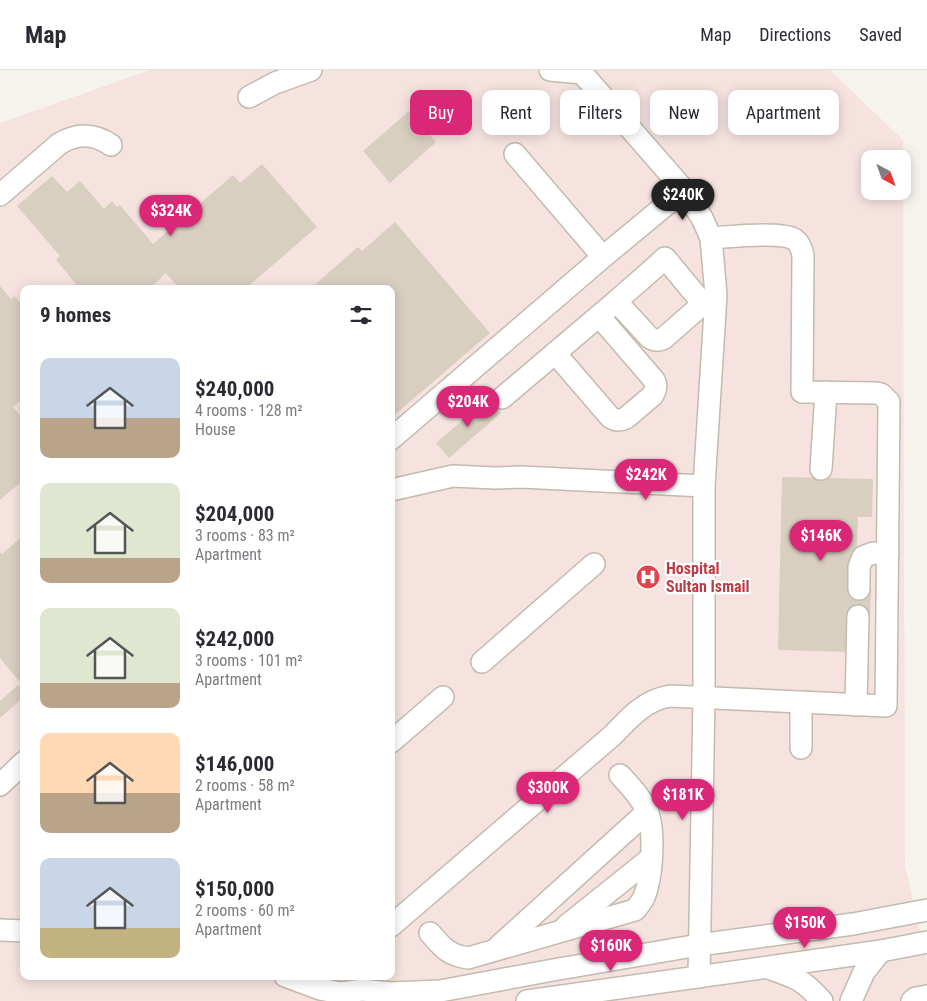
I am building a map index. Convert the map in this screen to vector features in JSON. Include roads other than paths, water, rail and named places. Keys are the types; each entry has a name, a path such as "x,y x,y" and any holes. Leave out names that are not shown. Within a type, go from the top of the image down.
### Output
{"street":[{"path":"249,97 275,83 311,70"},
{"path":"550,70 583,71 684,190 702,218 711,238 707,295 704,486 704,698 698,945 699,977"},
{"path":"0,194 67,139 86,135 111,145"},
{"path":"515,154 603,257"},
{"path":"395,436 684,190"},
{"path":"395,923 613,735 645,705 660,698 670,696 886,706 889,402 881,394 876,393 802,392 803,256 802,248 798,242 785,236 711,238"},
{"path":"502,398 665,258 707,295"},
{"path":"616,301 649,337 659,341 696,310 700,300 707,295"},
{"path":"555,353 610,417 615,420 626,418 652,395 656,390 656,385 654,380 599,316"},
{"path":"821,469 826,392"},
{"path":"400,487 453,476 521,477 704,486"},
{"path":"858,589 859,567 863,557 868,554 888,554"},
{"path":"482,662 594,564"},
{"path":"856,705 858,616"},
{"path":"857,660 887,660"},
{"path":"395,739 443,697"},
{"path":"801,702 801,748"},
{"path":"0,785 20,766"},
{"path":"430,933 441,946 455,956 468,958 635,910 643,898 647,886 652,840 648,811 639,796 620,775"},
{"path":"495,950 648,811"},
{"path":"560,930 651,858"},
{"path":"906,914 927,896"},
{"path":"297,980 320,988 355,992 440,991 698,945 853,924 927,910"},
{"path":"853,924 856,954"},
{"path":"0,930 20,931"},
{"path":"527,1001 923,946"},
{"path":"851,1001 864,972 881,951"},
{"path":"766,967 797,978 805,983 822,1001"},
{"path":"912,1001 916,998 927,996"}],"place":[{"name":"Hospital Sultan Ismail","path":"648,577"}]}
